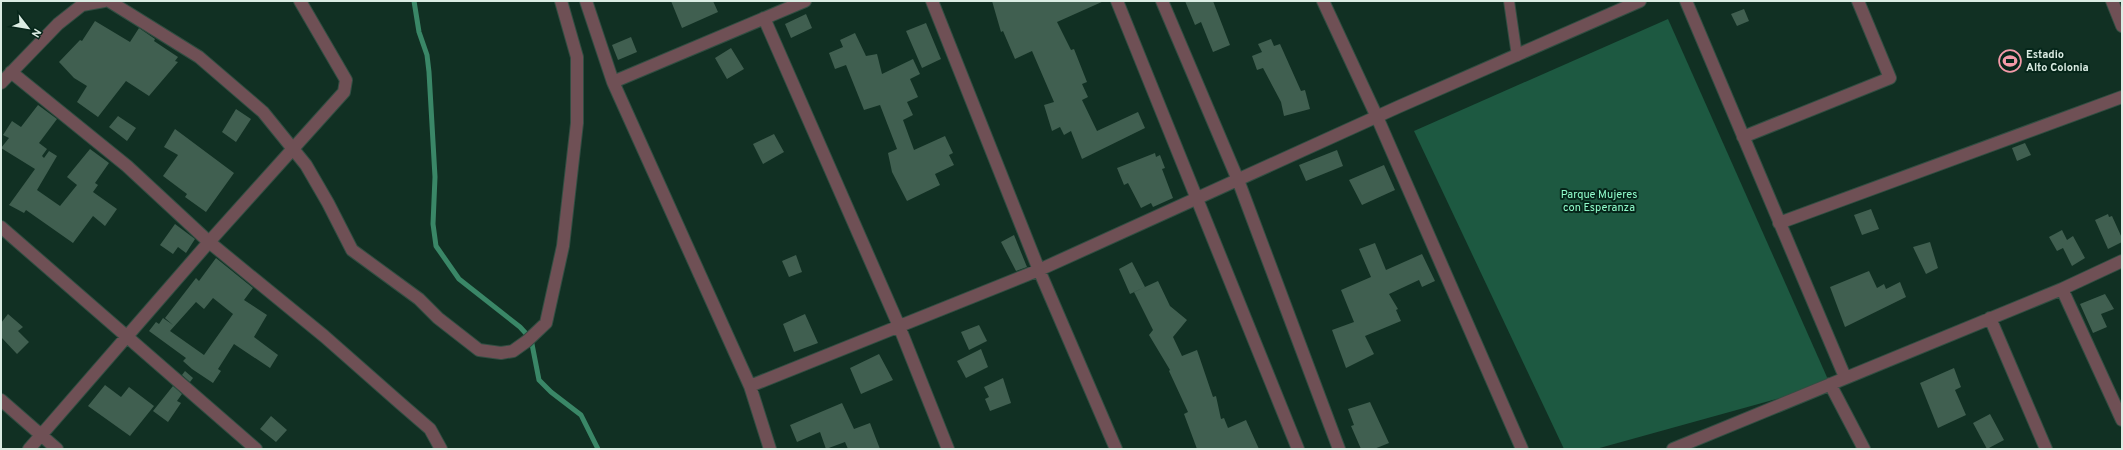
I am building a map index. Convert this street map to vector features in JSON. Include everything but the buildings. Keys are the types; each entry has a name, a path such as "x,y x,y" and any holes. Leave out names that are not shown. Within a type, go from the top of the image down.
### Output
{"street":[{"path":"1,83 58,24 82,5 104,1"},
{"path":"109,1 199,57 263,112 306,165 352,250 420,299 438,318 478,350 501,353 513,351 527,341 546,323 563,246 577,123 577,58 561,1"},
{"path":"28,449 210,242 342,96 347,83 346,80 300,1"},
{"path":"586,1 614,82 750,386 770,449"},
{"path":"614,82 805,1"},
{"path":"932,1 1039,270 1116,449"},
{"path":"1117,1 1198,198 1298,449"},
{"path":"1162,1 1238,180 1339,449"},
{"path":"1323,1 1377,117 1522,449"},
{"path":"750,386 1039,270 1377,117 1640,1"},
{"path":"1686,1 1844,377"},
{"path":"1743,137 1890,78 1858,1"},
{"path":"2112,1 2122,26"},
{"path":"764,18 899,326 948,449"},
{"path":"11,72 127,166 210,242 324,336 430,429 441,449"},
{"path":"1779,223 2122,97"},
{"path":"1,227 256,449"},
{"path":"1673,449 2122,262"},
{"path":"2062,288 2122,420"},
{"path":"1990,318 2046,449"},
{"path":"1830,384 1864,449"},
{"path":"1,400 57,449"}],"lane":[{"path":"1509,1 1517,56"}],"green space":[{"name":"Parque Mujeres con Esperanza","path":"1668,19 1830,384 1596,449 1564,449 1414,131"}],"waterway":[{"path":"414,1 419,32 427,55 429,72 435,177 433,224 436,246 459,279 520,327 531,339 539,380 551,392 581,415 598,449"}],"place":[{"name":"Estadio Alto Colonia","path":"2010,61"}]}
